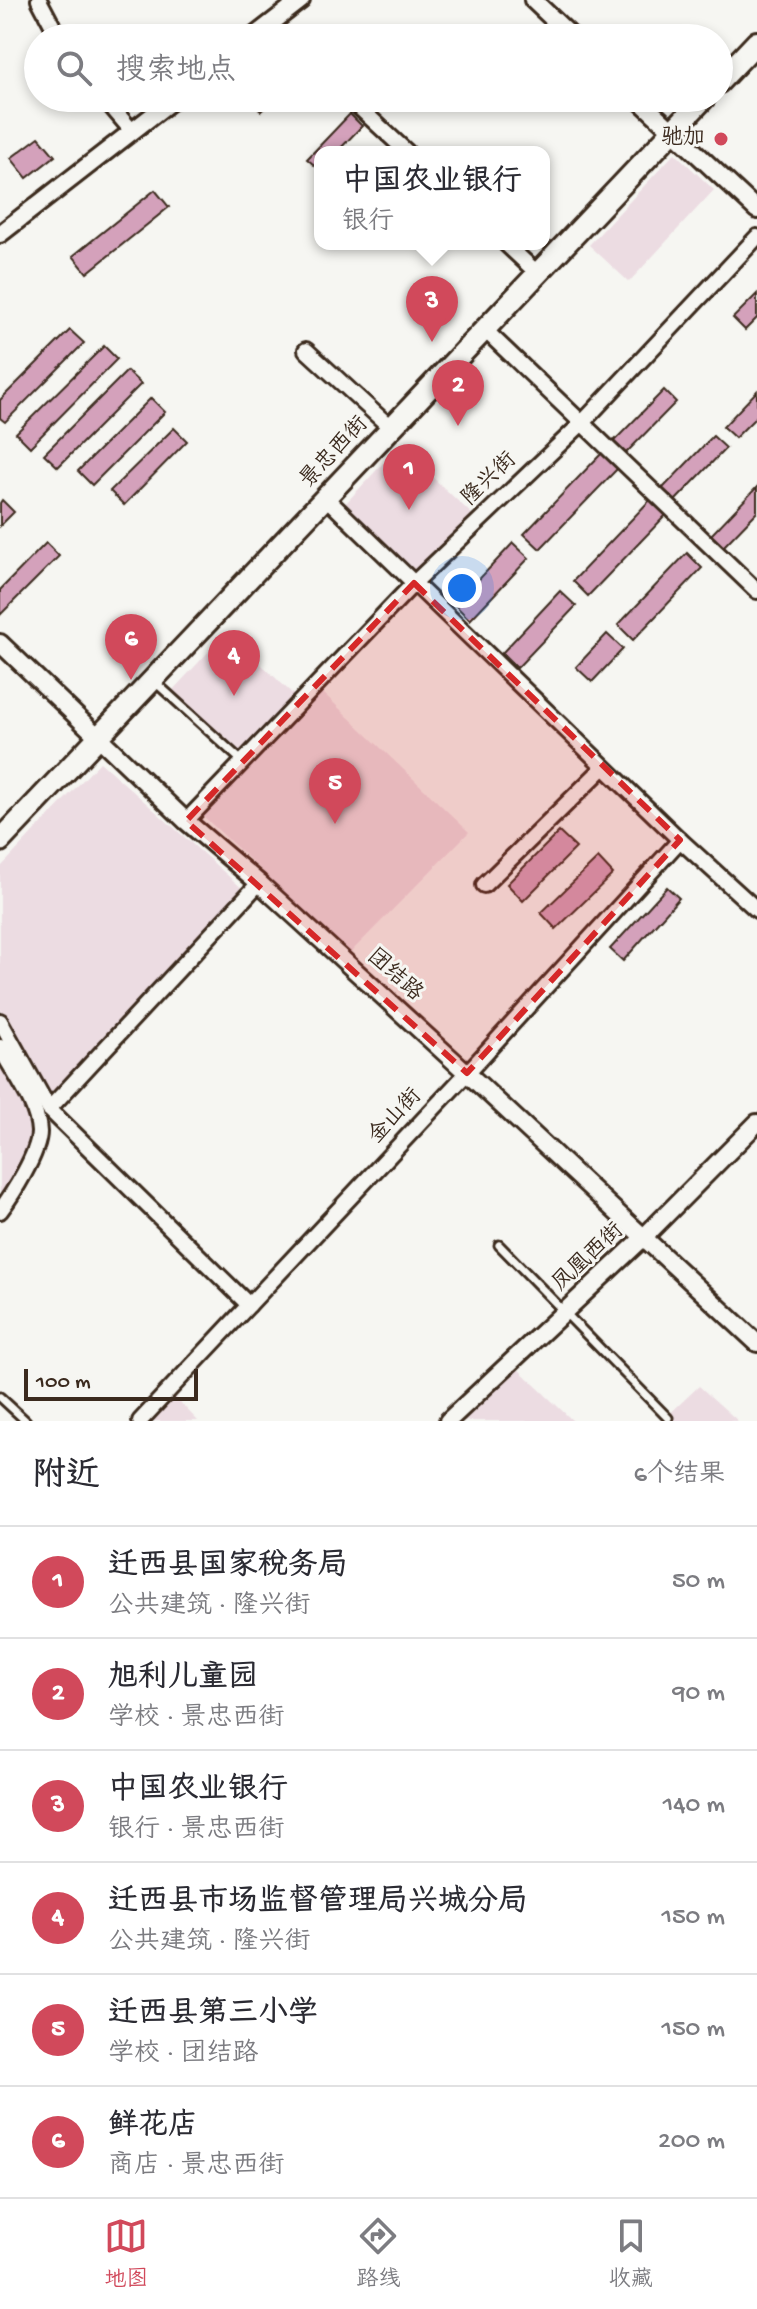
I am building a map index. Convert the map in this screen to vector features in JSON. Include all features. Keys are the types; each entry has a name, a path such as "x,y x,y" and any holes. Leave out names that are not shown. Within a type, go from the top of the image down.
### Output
{"main road":[{"path":"733,67 757,42"},
{"name":"景忠西街","path":"0,841 691,112"}],"street":[{"path":"39,0 52,24"},
{"path":"270,24 301,0"},
{"path":"533,0 558,24"},
{"path":"116,112 132,131"},
{"path":"0,234 157,112"},
{"path":"364,112 401,146"},
{"path":"652,112 757,210"},
{"name":"隆兴街","path":"186,821 414,583 582,423 757,237"},
{"path":"512,250 538,274"},
{"path":"485,330 757,591"},
{"path":"306,350 391,428"},
{"path":"325,497 680,840 757,910"},
{"name":"团结路","path":"0,643 186,821 259,883 467,1073 757,1343"},
{"path":"484,885 604,767"},
{"name":"金山街","path":"140,1421 467,1073 680,840"},
{"path":"49,1109 259,883"},
{"path":"0,1021 49,1109 249,1305"},
{"path":"0,1047 34,1109 39,1134 31,1159 0,1211"},
{"name":"凤凰西街","path":"448,1421 643,1238 757,1123"}],"lane":[{"path":"153,680 243,762"},
{"path":"499,1245 668,1418"},
{"path":"0,1397 26,1421"}],"highlighted area":[{"path":"414,583 680,840 467,1073 186,821"}],"shaded area":[{"path":"675,153 714,190 629,282 589,245"},
{"path":"399,446 474,516 416,574 345,504"},
{"path":"227,632 298,699 242,759 170,693"},
{"path":"320,690 469,832 350,953 202,815"},
{"path":"100,762 244,890 50,1099 0,1009 0,868"},
{"path":"0,1061 26,1112 30,1138 6,1194 0,1201"},
{"path":"517,1368 573,1421 461,1421"},
{"path":"699,1386 738,1421 662,1421"},
{"path":"173,1395 198,1421 149,1421"}],"building":[{"path":"350,114 362,126 343,146 319,146"},
{"path":"39,137 55,156 27,178 11,158"},
{"path":"314,152 314,165 307,159"},
{"path":"155,190 169,207 87,273 73,256"},
{"path":"757,294 757,318 745,330 733,318"},
{"path":"70,330 84,343 5,422 0,418 0,400"},
{"path":"104,346 117,359 30,447 16,433"},
{"path":"127,371 141,384 58,467 44,454"},
{"path":"664,390 676,402 625,454 613,442"},
{"path":"757,391 757,416 735,438 723,427"},
{"path":"151,398 165,412 92,485 78,471"},
{"path":"174,428 187,441 124,505 110,491"},
{"path":"713,436 726,448 675,501 662,489"},
{"path":"603,452 619,467 540,549 524,534"},
{"path":"757,487 757,512 723,547 711,535"},
{"path":"651,499 667,514 588,596 573,581"},
{"path":"2,500 14,512 0,526 0,503"},
{"path":"46,543 59,556 0,615 0,590"},
{"path":"513,543 529,558 470,620 455,605"},
{"path":"687,553 702,568 633,640 618,625"},
{"path":"560,591 576,606 517,668 502,653"},
{"path":"607,634 623,649 592,682 576,667"},
{"path":"559,832 576,848 523,901 507,884"},
{"path":"598,858 613,874 556,929 541,913"},
{"path":"667,887 679,898 623,961 610,949"}],"place":[{"name":"驰加","path":"721,139"},
{"name":"中国农业银行","path":"432,342"},
{"name":"旭利儿童园","path":"458,426"},
{"name":"迁西县国家税务局","path":"409,510"},
{"name":"鲜花店","path":"131,680"},
{"name":"迁西县市场监督管理局兴城分局","path":"234,696"},
{"name":"迁西县第三小学","path":"335,824"}]}
